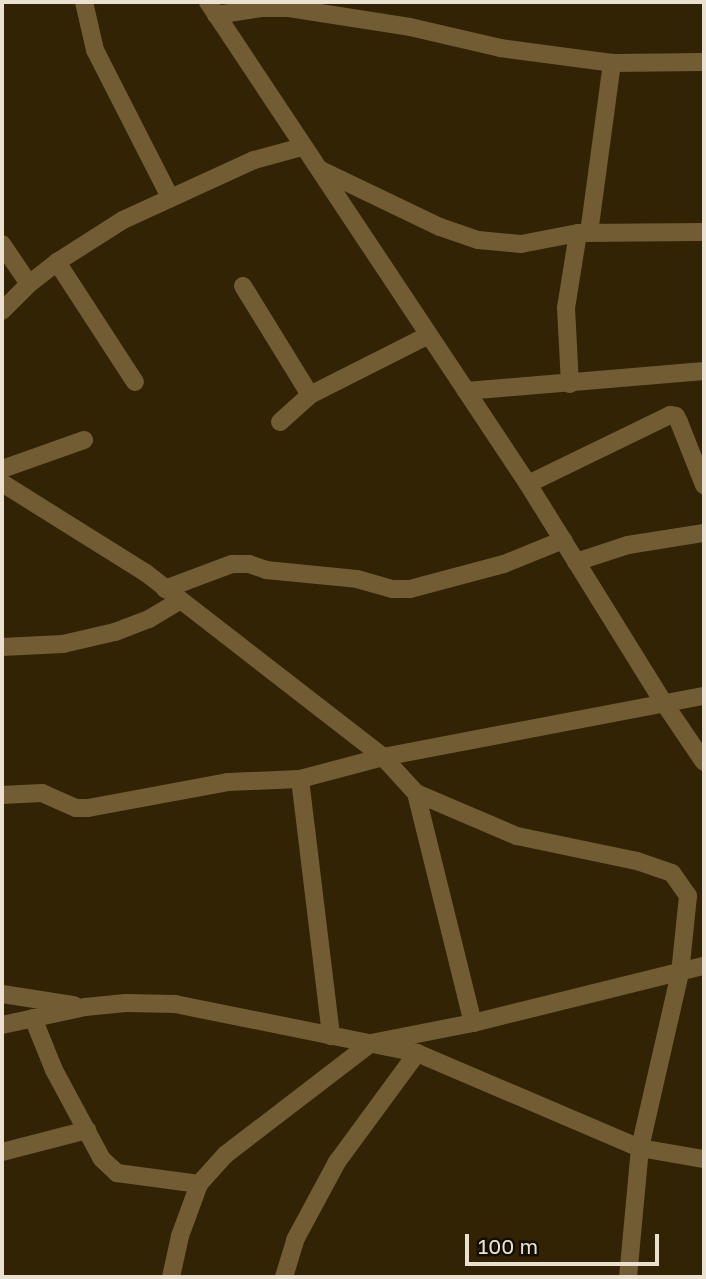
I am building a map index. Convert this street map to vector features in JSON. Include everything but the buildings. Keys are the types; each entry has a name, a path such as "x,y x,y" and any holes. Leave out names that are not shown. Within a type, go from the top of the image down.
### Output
{"street":[{"path":"84,2 95,50 170,197"},
{"path":"212,9 289,8 410,27 500,48 612,63 704,62"},
{"path":"212,9 528,484 664,703 704,762"},
{"path":"570,384 566,308 584,233 612,63"},
{"path":"2,311 29,284 57,262 122,220 254,160 302,147"},
{"path":"321,170 440,227 478,240 521,244 584,233 704,232"},
{"path":"2,244 29,284"},
{"path":"57,262 135,382"},
{"path":"243,286 310,395"},
{"path":"280,422 310,395 429,335"},
{"path":"466,391 704,371"},
{"path":"528,484 670,415 676,416 679,422 704,485"},
{"path":"2,469 83,440"},
{"path":"2,483 146,573 383,757 416,793 517,836 637,861 672,873 688,896 680,973 640,1147 628,1277"},
{"path":"576,562 628,545 704,533"},
{"path":"165,589 232,564 249,564 266,570 357,579 393,589 410,589 504,564 563,540"},
{"path":"2,647 63,644 115,632 149,619 179,601"},
{"path":"2,795 42,793 76,808 88,808 228,782 300,779 383,757 704,696"},
{"path":"300,779 331,1035"},
{"path":"416,793 472,1023"},
{"path":"171,1277 180,1237 199,1184 225,1155 371,1043 472,1023 704,966"},
{"path":"2,994 85,1007"},
{"path":"2,1021 125,1003 175,1004 417,1053 640,1147 704,1159"},
{"path":"33,1018 54,1070 102,1159 117,1173 199,1184"},
{"path":"284,1277 295,1240 337,1162 417,1053"},
{"path":"2,1152 87,1130"}]}
